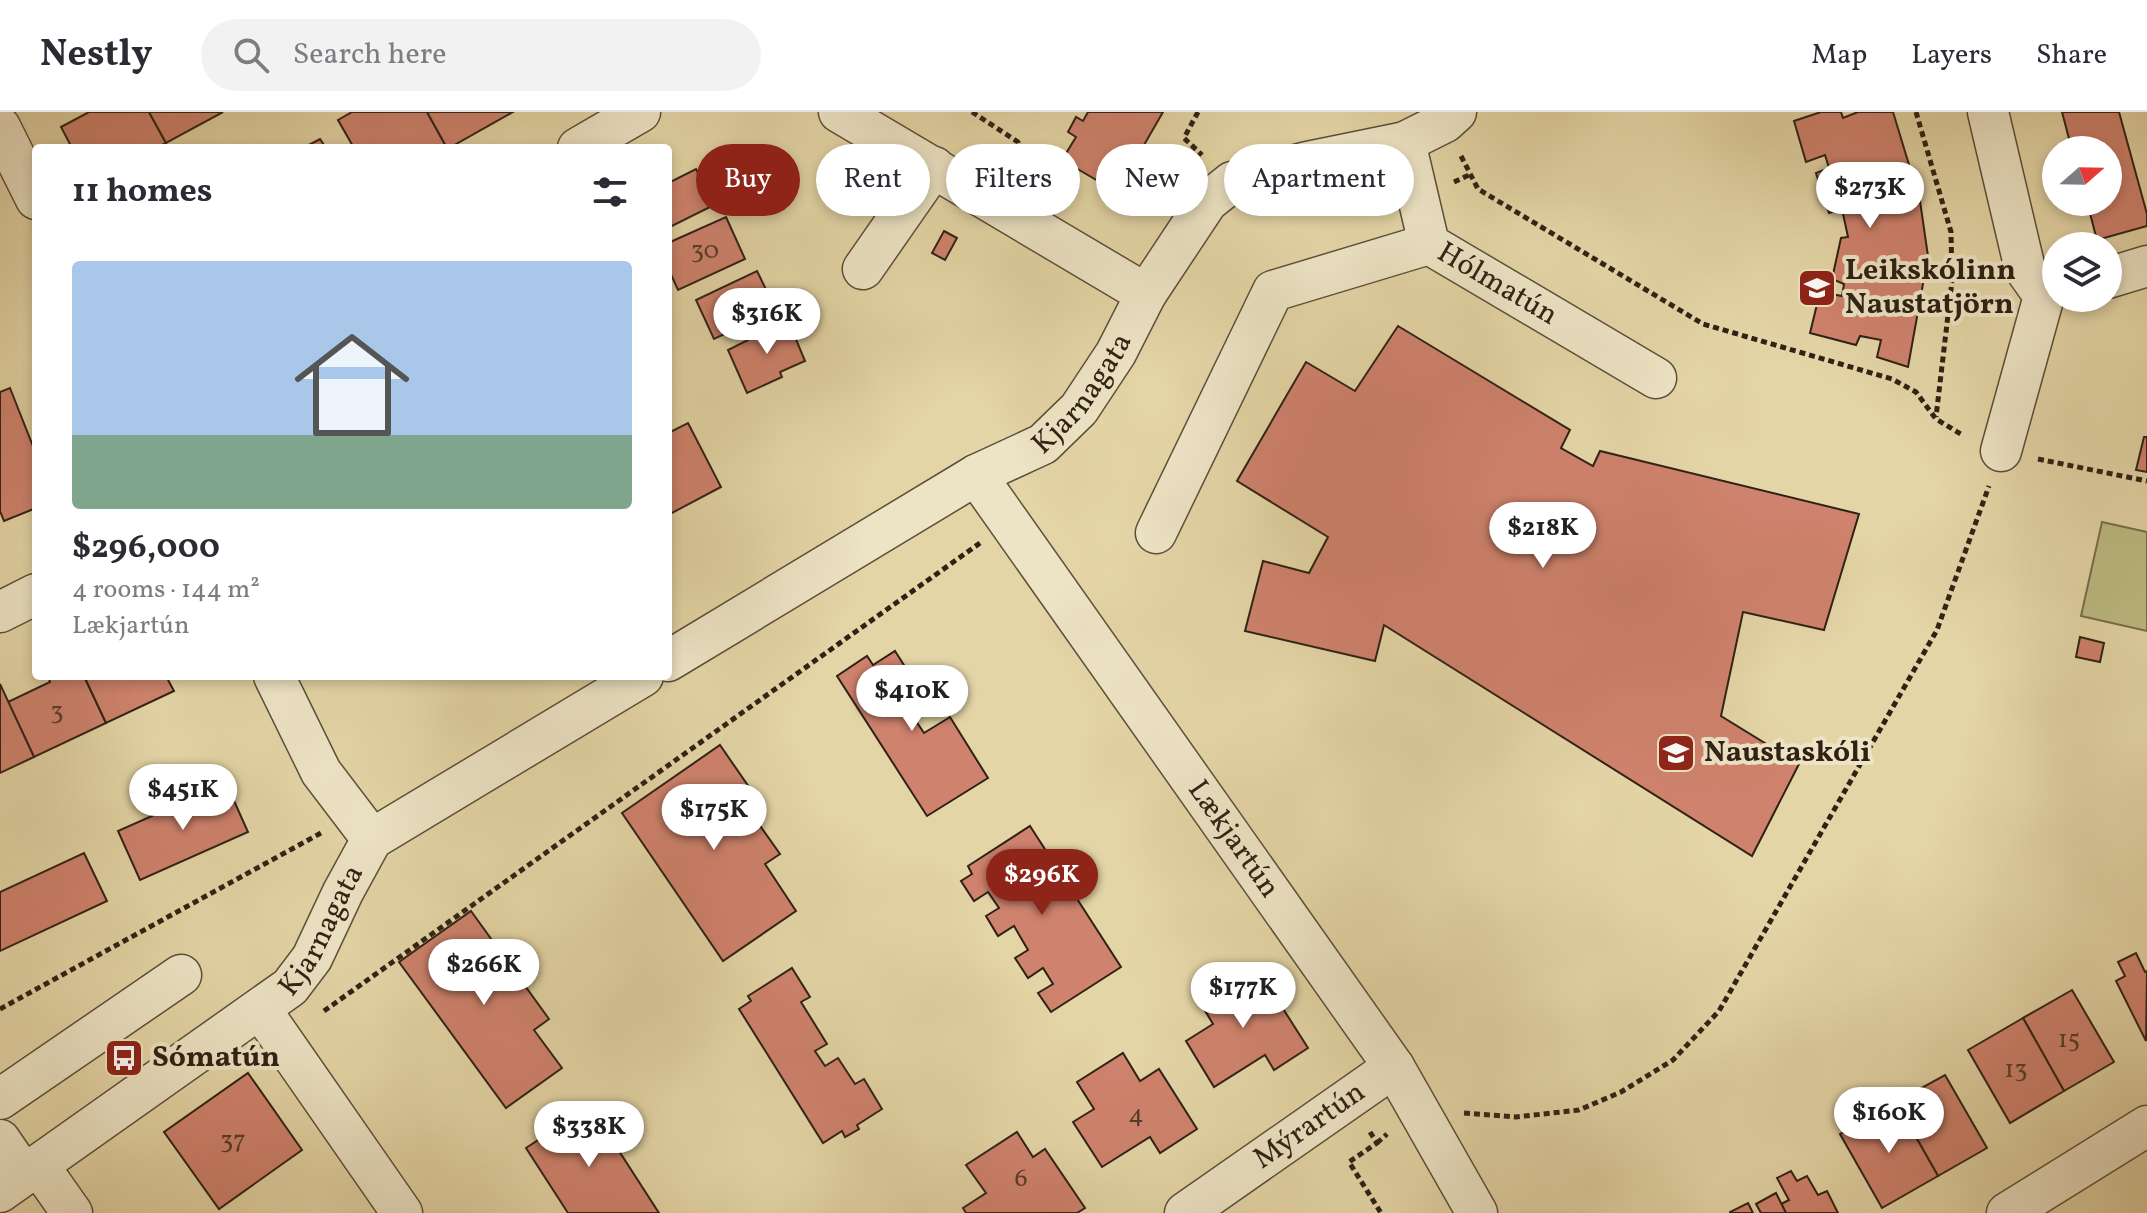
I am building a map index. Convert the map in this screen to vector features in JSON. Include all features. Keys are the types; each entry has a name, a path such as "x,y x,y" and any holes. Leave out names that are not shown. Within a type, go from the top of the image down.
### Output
{"street":[{"path":"585,144 640,112"},
{"path":"839,112 1146,294"},
{"path":"1988,112 2025,269 2042,286"},
{"name":"Kjarnagata","path":"1395,144 1405,142 1450,117"},
{"path":"0,127 32,191"},
{"name":"Hólmatún","path":"1405,142 1429,244 1656,378"},
{"path":"863,269 934,167"},
{"name":"Kjarnagata","path":"672,648 976,475 1043,444 1079,409 1116,353 1146,294 1207,202 1224,188"},
{"path":"1156,533 1273,291 1429,244"},
{"path":"2122,274 2147,266"},
{"path":"2001,451 2044,312"},
{"name":"Lækjartún","path":"976,475 1394,1067 1477,1213"},
{"path":"0,612 32,596"},
{"path":"276,680 321,772 372,839"},
{"name":"Kjarnagata","path":"21,1178 271,1025 290,987 302,975 372,839 636,680"},
{"path":"0,1099 181,975"},
{"path":"271,1025 402,1213"},
{"name":"Mýrartún","path":"1185,1213 1394,1067"},
{"path":"2016,1211 2147,1126"},
{"path":"0,1140 21,1178 72,1213"}],"path":[{"path":"972,112 1018,144"},
{"path":"1198,112 1184,138 1224,175"},
{"path":"1916,112 1951,232 1952,281 1936,419"},
{"path":"1450,117 1478,189 1703,324 1892,379 1916,392 1936,419 1965,437 2001,451 2147,481"},
{"path":"1417,193 1440,188 1471,174"},
{"path":"1377,1143 1417,1109 1516,1117 1579,1110 1621,1092 1673,1060 1719,1011 1937,630 2001,451"},
{"path":"271,1025 1010,523"},
{"path":"0,1009 325,831"}],"shaded area":[{"path":"2102,522 2147,532 2147,631 2081,616"}],"building":[{"path":"89,112 149,112 166,143 70,144 61,127"},
{"path":"149,112 223,112 166,143"},
{"path":"352,112 427,112 445,144 352,144 338,120"},
{"path":"427,112 513,112 456,144 445,144"},
{"path":"1088,112 1163,112 1145,144 1096,144 1096,180 1080,170 1080,144 1072,144 1076,137 1068,132 1076,117 1083,121"},
{"path":"1821,112 1841,112 1843,118 1858,112 1893,112 1920,201 1928,256 1908,367 1877,357 1881,340 1860,336 1856,345 1810,333 1820,292 1842,296 1844,284 1832,279 1841,238 1848,237 1842,209 1829,213 1816,173 1829,168 1825,155 1806,162 1794,121"},
{"path":"2062,112 2119,112 2147,214 2147,226 2122,233 2095,232 2091,216 2122,216 2122,136 2068,136"},
{"path":"696,169 696,214 672,226 672,181"},
{"path":"726,217 745,259 678,290 672,277 672,241"},
{"path":"944,231 957,238 945,260 932,253"},
{"path":"757,271 776,310 714,339 696,300"},
{"path":"788,320 805,361 780,372 782,377 747,393 728,350"},
{"path":"1398,326 1570,430 1561,448 1593,466 1600,451 1859,514 1824,630 1743,612 1721,716 1799,764 1752,856 1384,625 1375,661 1245,631 1263,561 1309,573 1328,537 1237,481 1306,362 1355,391"},
{"path":"10,388 32,444 32,510 4,521 0,511 0,392"},
{"path":"688,423 721,487 672,513 672,431"},
{"path":"2144,437 2147,437 2147,472 2136,470"},
{"path":"2080,637 2104,643 2100,662 2076,657"},
{"path":"895,651 925,698 908,709 924,733 950,717 988,778 927,816 837,676 867,656 873,665"},
{"path":"86,680 106,723 34,757 8,702 50,682"},
{"path":"86,680 168,680 174,691 106,723"},
{"path":"0,684 34,757 0,773"},
{"path":"720,745 760,803 749,810 780,854 765,864 796,911 723,961 622,813"},
{"path":"226,783 248,832 140,880 118,831"},
{"path":"1030,826 1121,967 1051,1012 1038,993 1053,984 1043,968 1028,978 1015,958 1028,950 1014,926 998,936 986,916 999,908 988,892 974,901 961,881 972,874 968,866"},
{"path":"84,853 107,901 0,951 0,892"},
{"path":"471,911 549,1019 534,1030 562,1068 506,1108 399,962"},
{"path":"2136,953 2147,971 2146,1041 2116,981 2125,976 2118,962"},
{"path":"792,968 810,997 801,1002 827,1044 815,1051 825,1066 838,1058 855,1084 864,1079 882,1109 857,1125 859,1129 845,1137 842,1131 823,1143 739,1009 751,1001 748,996"},
{"path":"1242,971 1256,993 1268,985 1308,1048 1274,1070 1265,1055 1214,1087 1186,1041 1213,1024 1198,999"},
{"path":"2072,990 2114,1062 2064,1091 2023,1018"},
{"path":"2023,1018 2064,1091 2010,1123 1968,1050"},
{"path":"1123,1053 1140,1081 1159,1069 1197,1129 1160,1153 1150,1137 1102,1167 1073,1122 1094,1109 1077,1082"},
{"path":"248,1073 302,1150 219,1209 164,1132"},
{"path":"1945,1075 1987,1148 1938,1176 1896,1102"},
{"path":"1896,1102 1938,1176 1882,1208 1840,1134"},
{"path":"590,1106 659,1213 568,1213 526,1148"},
{"path":"1017,1132 1033,1157 1045,1149 1085,1208 1077,1213 966,1213 963,1208 986,1193 966,1165"},
{"path":"1791,1171 1797,1181 1807,1176 1818,1195 1827,1191 1838,1213 1786,1213 1781,1204 1789,1200 1777,1178"},
{"path":"1776,1193 1786,1213 1761,1213 1756,1204"},
{"path":"1748,1203 1753,1213 1730,1213 1730,1212"}],"place":[{"name":"Leikskólinn Naustatjörn","path":"1817,288"},
{"name":"Naustaskóli","path":"1676,753"},
{"name":"Sómatún","path":"124,1058"}]}
